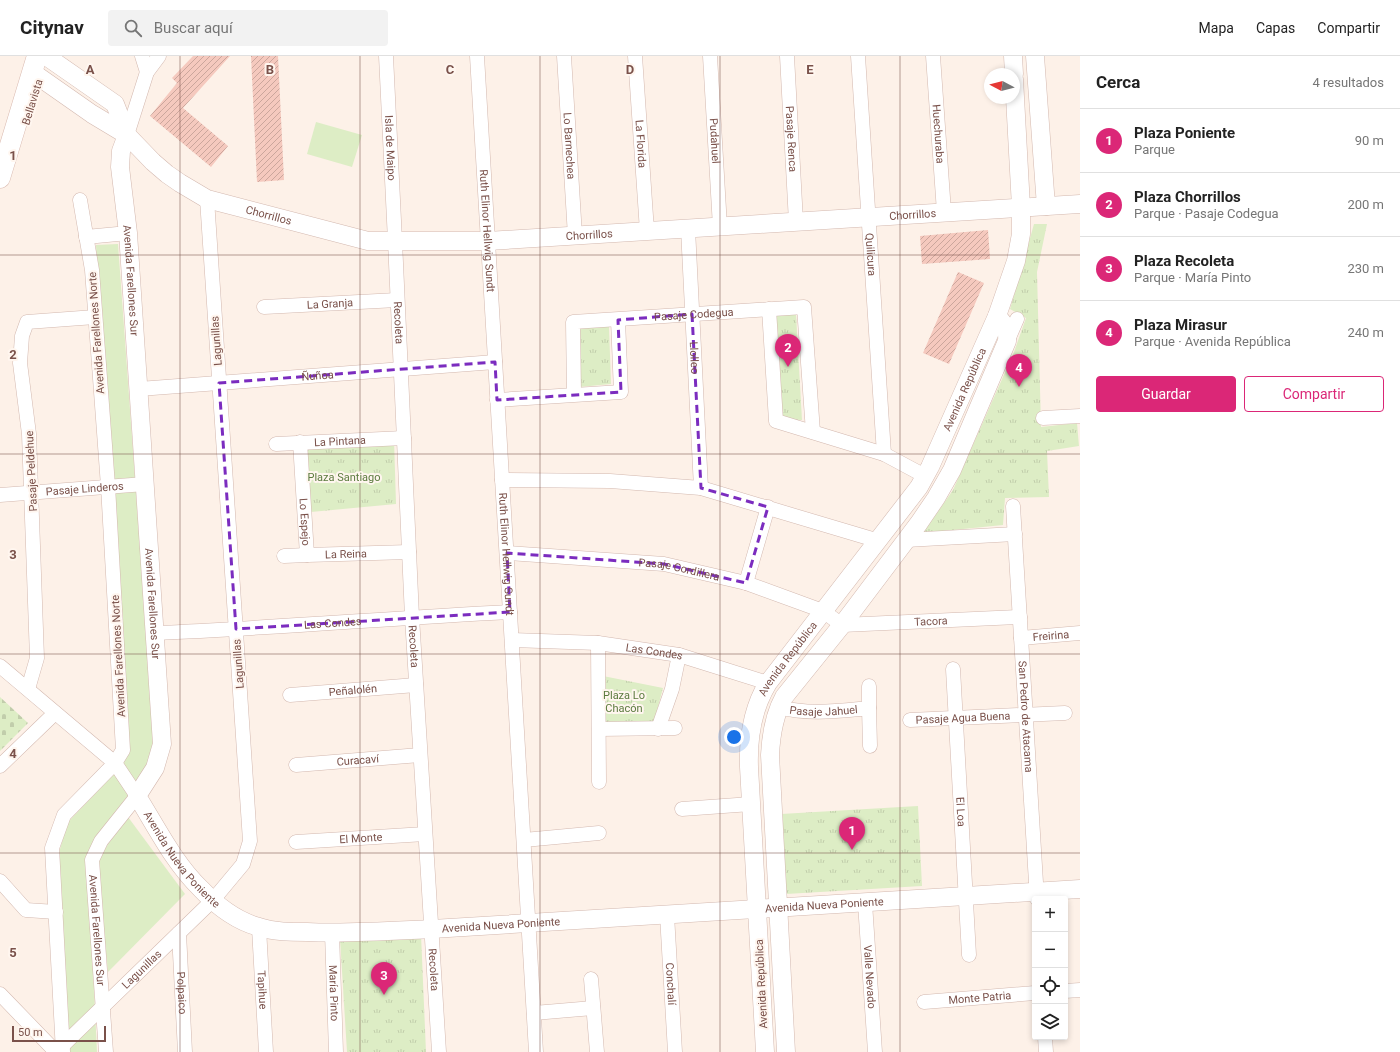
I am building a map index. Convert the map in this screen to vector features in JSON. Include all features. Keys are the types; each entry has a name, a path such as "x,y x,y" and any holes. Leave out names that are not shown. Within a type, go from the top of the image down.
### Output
{"main road":[{"name":"Bellavista","path":"2,172 41,62"}],"street":[{"path":"142,56 147,72"},
{"path":"127,136 147,72 159,56"},
{"name":"Isla de Maipo","path":"386,56 395,240"},
{"name":"Ruth Elinor Hellwig Sundt","path":"477,56 536,1052"},
{"name":"Lo Barnechea","path":"564,56 575,236"},
{"name":"La Florida","path":"635,56 647,231"},
{"name":"Pudahuel","path":"710,56 720,227"},
{"name":"Pasaje Renca","path":"787,56 796,222"},
{"name":"Quilicura","path":"858,56 867,217 884,454"},
{"name":"Huechuraba","path":"934,56 944,212"},
{"path":"1013,56 1014,68"},
{"path":"1035,56 1046,206"},
{"name":"Chorrillos","path":"41,62 92,114 127,136 144,154 167,174 207,199 368,241 488,241 1080,204"},
{"name":"Avenida República","path":"765,1052 748,749 756,706 768,683 879,541 910,500 925,476 997,316 1016,261 1021,234 1015,104"},
{"name":"Avenida Farellones Sur","path":"106,1052 104,1006 92,860 101,841 137,796 155,768 162,744 156,633 128,233 120,167 121,151 127,136"},
{"name":"Lagunillas","path":"60,1050 213,900 243,864 250,841 207,199"},
{"name":"Avenida Farellones Norte","path":"60,1050 56,912 52,848 64,815 115,763 123,750 108,486 92,270 80,200"},
{"name":"Llolleo","path":"688,229 701,488"},
{"path":"86,236 128,233"},
{"name":"Recoleta","path":"395,240 412,617 439,1052"},
{"name":"La Granja","path":"264,307 397,300"},
{"name":"Pasaje Codegua","path":"574,394 573,322 804,307 813,432"},
{"path":"769,309 776,421 884,454 925,476"},
{"name":"Avenida República","path":"997,316 1004,323 1007,330 1006,344"},
{"name":"Pasaje Peldehue","path":"28,689 37,658 29,434 20,363 22,336 27,322 95,317"},
{"name":"Avenida República","path":"786,1052 770,755 773,728 778,707 791,688 842,625 919,523 943,486 952,470 1017,319"},
{"path":"497,400 621,392 618,320"},
{"name":"Ñuñoa","path":"139,389 495,362"},
{"path":"962,395 978,409"},
{"path":"1043,418 1080,416"},
{"name":"La Pintana","path":"276,444 404,438"},
{"name":"Lo Espejo","path":"300,442 307,554"},
{"path":"502,480 610,481 701,488 879,541"},
{"name":"Pasaje Linderos","path":"0,495 145,484"},
{"name":"San Pedro de Atacama","path":"1013,506 1037,896"},
{"path":"746,583 768,507"},
{"path":"906,540 1015,534"},
{"name":"La Reina","path":"284,556 307,554 409,552"},
{"name":"Pasaje Cordillera","path":"507,553 664,564 746,583 823,611 842,625"},
{"name":"Las Condes","path":"156,633 510,612"},
{"name":"Tacora","path":"842,625 1020,617"},
{"name":"Freirina","path":"1021,638 1080,633"},
{"name":"Las Condes","path":"512,640 598,643 680,655 768,683"},
{"path":"598,643 600,782"},
{"path":"658,729 672,690 680,655"},
{"name":"Avenida Nueva Poniente","path":"0,666 115,763 175,857 200,889 228,911 259,928 295,932 332,933 432,929 966,896 1032,896"},
{"name":"El Loa","path":"953,669 969,955"},
{"name":"Peñalolén","path":"290,695 416,685"},
{"name":"Pasaje Jahuel","path":"869,686 870,746"},
{"name":"Pasaje Jahuel","path":"778,707 800,712 869,708"},
{"path":"0,766 54,713"},
{"name":"Pasaje Agua Buena","path":"910,720 1065,713"},
{"path":"599,729 675,728"},
{"name":"Curacaví","path":"296,765 420,755"},
{"path":"682,809 751,804"},
{"path":"524,840 600,833"},
{"name":"El Monte","path":"296,842 426,834"},
{"path":"0,881 26,910 56,912"},
{"name":"Avenida Nueva Poniente","path":"1037,896 1080,889"},
{"name":"Valle Nevado","path":"865,902 875,1052"},
{"name":"Conchalí","path":"667,915 675,1052"},
{"name":"Tapihue","path":"259,928 266,1052"},
{"name":"Polpaico","path":"178,933 186,1052"},
{"name":"María Pinto","path":"332,933 336,1052"},
{"path":"590,979 596,1052"},
{"path":"1068,991 1080,990"},
{"name":"Monte Patria","path":"924,1002 1032,993"},
{"path":"0,994 60,1050"},
{"path":"534,1013 593,1008"},
{"path":"1045,1040 1046,1052"}],"highlighted area":[{"path":"692,314 701,488 768,507 746,583 664,564 507,553 510,612 236,629 219,383 495,362 497,400 621,392 618,320"}],"green space":[{"path":"316,122 362,135 352,167 307,154"},
{"path":"1034,224 1047,224 1037,272 1041,427 1077,423 1079,446 1047,451 1049,497 1005,498 1003,525 923,533 953,490 1014,352 1026,318 1010,309"},
{"path":"118,244 154,740 151,765 88,860 97,1052 69,1052 59,853 67,823 117,771 96,245"},
{"path":"796,314 802,420 779,419 775,316"},
{"path":"609,326 611,384 579,387 578,328"},
{"name":"Plaza Santiago","path":"394,440 396,504 311,512 306,448"},
{"name":"Plaza Lo Chacón","path":"603,676 663,688 654,722 604,723"},
{"path":"0,697 28,723 0,751"},
{"path":"918,806 922,886 786,894 781,814"},
{"path":"128,817 185,894 108,972 97,862"},
{"path":"421,934 426,1052 347,1052 340,939"}],"building":[{"path":"193,56 230,56 183,108 228,146 211,167 150,116 177,83 172,78"},
{"path":"251,56 278,56 284,180 257,182"},
{"path":"988,230 990,259 922,264 920,236"},
{"path":"958,272 984,283 949,364 923,353"}],"place":[{"name":"Plaza Chorrillos","path":"788,367"},
{"name":"Plaza Mirasur","path":"1019,387"},
{"name":"Plaza Poniente","path":"852,850"},
{"name":"Plaza Recoleta","path":"384,995"}]}
